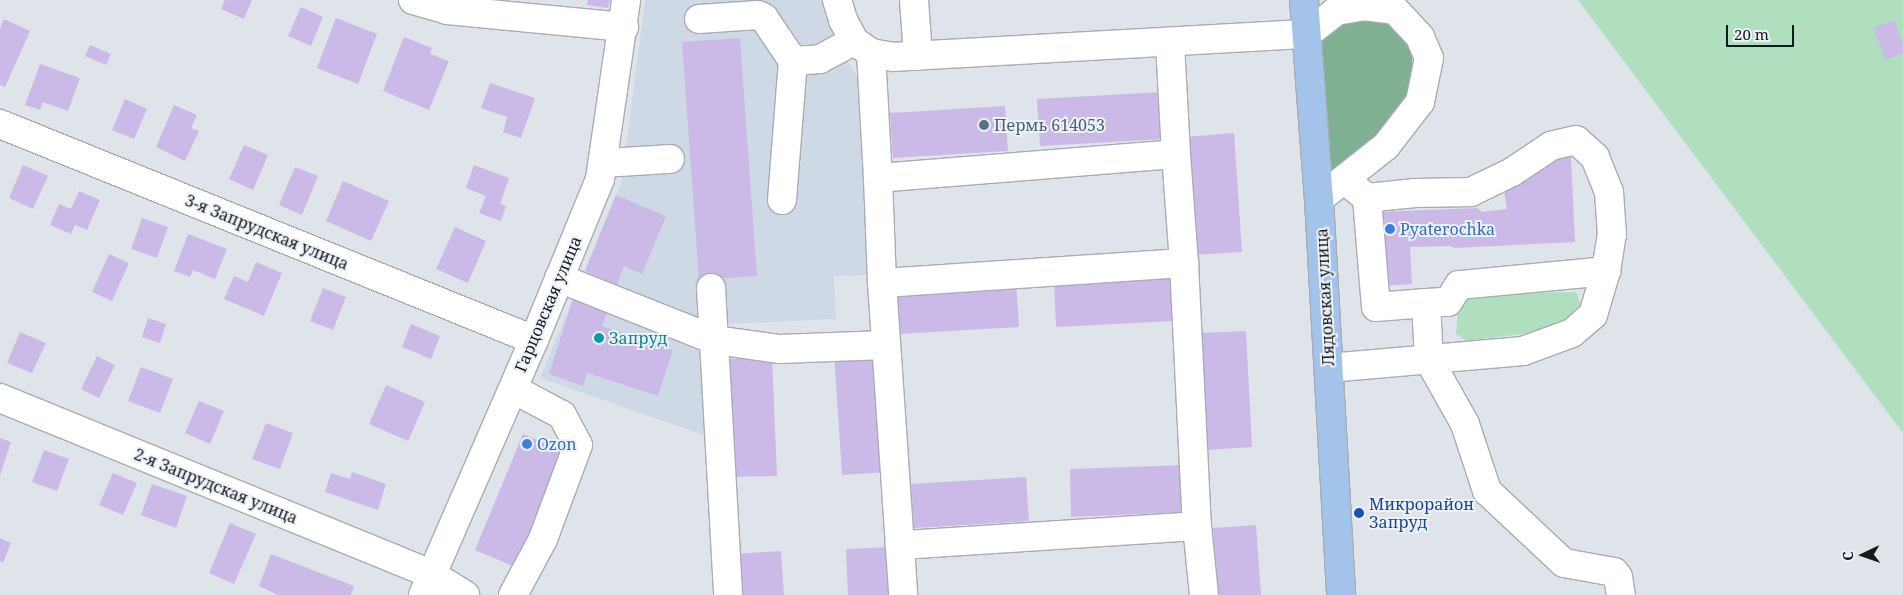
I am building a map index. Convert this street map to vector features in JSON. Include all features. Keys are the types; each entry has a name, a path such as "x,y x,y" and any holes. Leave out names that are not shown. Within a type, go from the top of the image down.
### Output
{"main road":[{"name":"Лядовская улица","path":"1304,0 1320,198 1341,595"}],"street":[{"path":"413,0 448,10 520,8 624,27"},
{"name":"Гарцовская улица","path":"428,585 534,340 600,179 624,27 626,0"},
{"path":"837,0 843,20 862,47 878,178 882,283 903,595"},
{"path":"914,0 918,56"},
{"path":"793,61 820,59 862,47 894,57 1307,34 1336,11 1364,6 1395,10 1420,37 1429,58 1420,102 1386,146 1320,198"},
{"path":"699,19 758,15 764,18 793,61 782,200"},
{"path":"1170,42 1184,263 1197,526 1204,595"},
{"name":"3-я Запрудская улица","path":"0,124 534,340"},
{"path":"1329,368 1523,352 1572,333 1593,315 1606,270 1612,235 1609,192 1595,157 1576,140 1551,146 1512,172 1471,192 1415,193 1367,198 1345,180"},
{"path":"878,178 1176,154"},
{"path":"604,163 670,158"},
{"path":"1367,198 1376,308 1448,302 1459,285 1606,270"},
{"path":"882,283 1184,263"},
{"path":"559,278 715,340 780,349 886,345"},
{"path":"711,288 728,595"},
{"path":"1426,303 1429,360 1465,424 1487,491 1564,562 1614,572 1618,577 1621,595"},
{"path":"513,389 562,415 578,445 543,539 513,595"},
{"name":"2-я Запрудская улица","path":"0,398 428,585 466,595"},
{"path":"900,545 1197,526"}],"shaded area":[{"path":"645,0 825,0 841,51 859,79 869,275 834,276 836,319 705,325 712,438 540,378 622,180"}],"green space":[{"path":"1578,0 1903,0 1903,433"},
{"path":"1364,18 1382,19 1405,26 1413,45 1411,84 1400,113 1367,152 1332,172 1320,42 1334,24"},
{"path":"1576,292 1580,302 1582,320 1569,328 1466,341 1456,334 1458,311 1464,296 1495,293"}],"building":[{"path":"225,0 252,0 244,19 221,9"},
{"path":"588,0 610,0 608,8 587,5"},
{"path":"301,7 323,17 311,46 288,36"},
{"path":"336,18 377,34 358,84 317,68"},
{"path":"4,19 30,31 5,87 0,85 0,29"},
{"path":"1894,20 1903,44 1903,53 1886,60 1873,28"},
{"path":"404,37 432,48 430,54 449,61 429,110 383,91"},
{"path":"740,38 757,276 699,280 682,42"},
{"path":"90,45 111,54 106,65 85,56"},
{"path":"40,64 80,78 68,111 43,102 40,110 25,105"},
{"path":"490,83 535,98 521,138 503,132 507,117 481,108"},
{"path":"1161,92 1164,139 1040,146 1037,99"},
{"path":"125,99 147,109 134,139 112,130"},
{"path":"174,105 197,115 191,128 199,131 185,161 156,147"},
{"path":"1005,106 1008,151 893,158 890,113"},
{"path":"1234,133 1242,252 1193,255 1185,137"},
{"path":"244,145 268,155 253,190 229,179"},
{"path":"1571,156 1575,242 1454,248 1451,246 1410,247 1412,284 1382,286 1377,212 1477,208 1482,212 1507,209 1504,190 1544,157"},
{"path":"23,165 48,176 33,209 9,198"},
{"path":"474,165 509,178 500,204 506,206 501,221 479,213 486,196 466,188"},
{"path":"295,167 318,176 302,215 279,205"},
{"path":"343,181 389,201 371,241 326,221"},
{"path":"79,191 100,200 87,230 75,225 71,234 50,225 59,204 71,209"},
{"path":"616,195 666,216 642,274 624,266 617,285 585,271"},
{"path":"142,218 168,227 157,258 131,249"},
{"path":"455,227 486,241 468,283 436,269"},
{"path":"188,234 227,249 215,279 193,270 190,277 174,271"},
{"path":"109,254 129,263 112,301 92,292"},
{"path":"256,262 282,273 264,316 224,299 234,276 248,282"},
{"path":"1173,274 1175,321 1056,327 1054,280"},
{"path":"1016,281 1019,327 899,334 896,289"},
{"path":"323,288 346,297 333,330 310,321"},
{"name":"Запруд","path":"573,299 608,310 602,326 673,350 658,396 587,373 583,386 549,374"},
{"path":"148,318 166,324 160,343 142,337"},
{"path":"411,324 440,336 431,359 402,347"},
{"path":"1246,331 1252,447 1207,450 1201,333"},
{"path":"20,332 46,343 32,373 7,363"},
{"path":"880,351 888,472 842,475 834,354"},
{"path":"97,356 115,365 99,398 81,389"},
{"path":"772,357 777,476 734,477 729,359"},
{"path":"141,367 173,379 160,413 128,401"},
{"path":"386,385 425,402 408,441 369,424"},
{"path":"199,401 224,411 210,444 185,433"},
{"path":"266,423 293,433 280,469 252,459"},
{"path":"523,434 566,452 518,568 475,550"},
{"path":"0,438 11,442 0,475"},
{"path":"44,450 69,459 57,491 32,482"},
{"path":"1185,465 1187,512 1071,517 1070,469"},
{"path":"352,472 386,484 378,510 325,492 331,473 350,479"},
{"path":"113,473 137,483 123,515 99,505"},
{"path":"1026,477 1029,521 914,528 911,484"},
{"path":"152,484 187,496 176,528 141,515"},
{"path":"230,523 256,534 234,584 209,573"},
{"path":"1256,525 1261,595 1217,595 1213,528"},
{"path":"0,538 11,543 3,563 0,561"},
{"path":"892,547 894,595 848,595 846,549"},
{"path":"781,551 784,595 737,595 735,554"},
{"path":"271,554 354,586 351,595 278,595 259,586"}],"place":[{"name":"Пермь 614053","path":"984,125"},
{"name":"Pyaterochka","path":"1390,229"},
{"name":"Запруд","path":"599,338"},
{"name":"Ozon","path":"527,444"},
{"name":"Микрорайон Запруд","path":"1359,513"}]}
